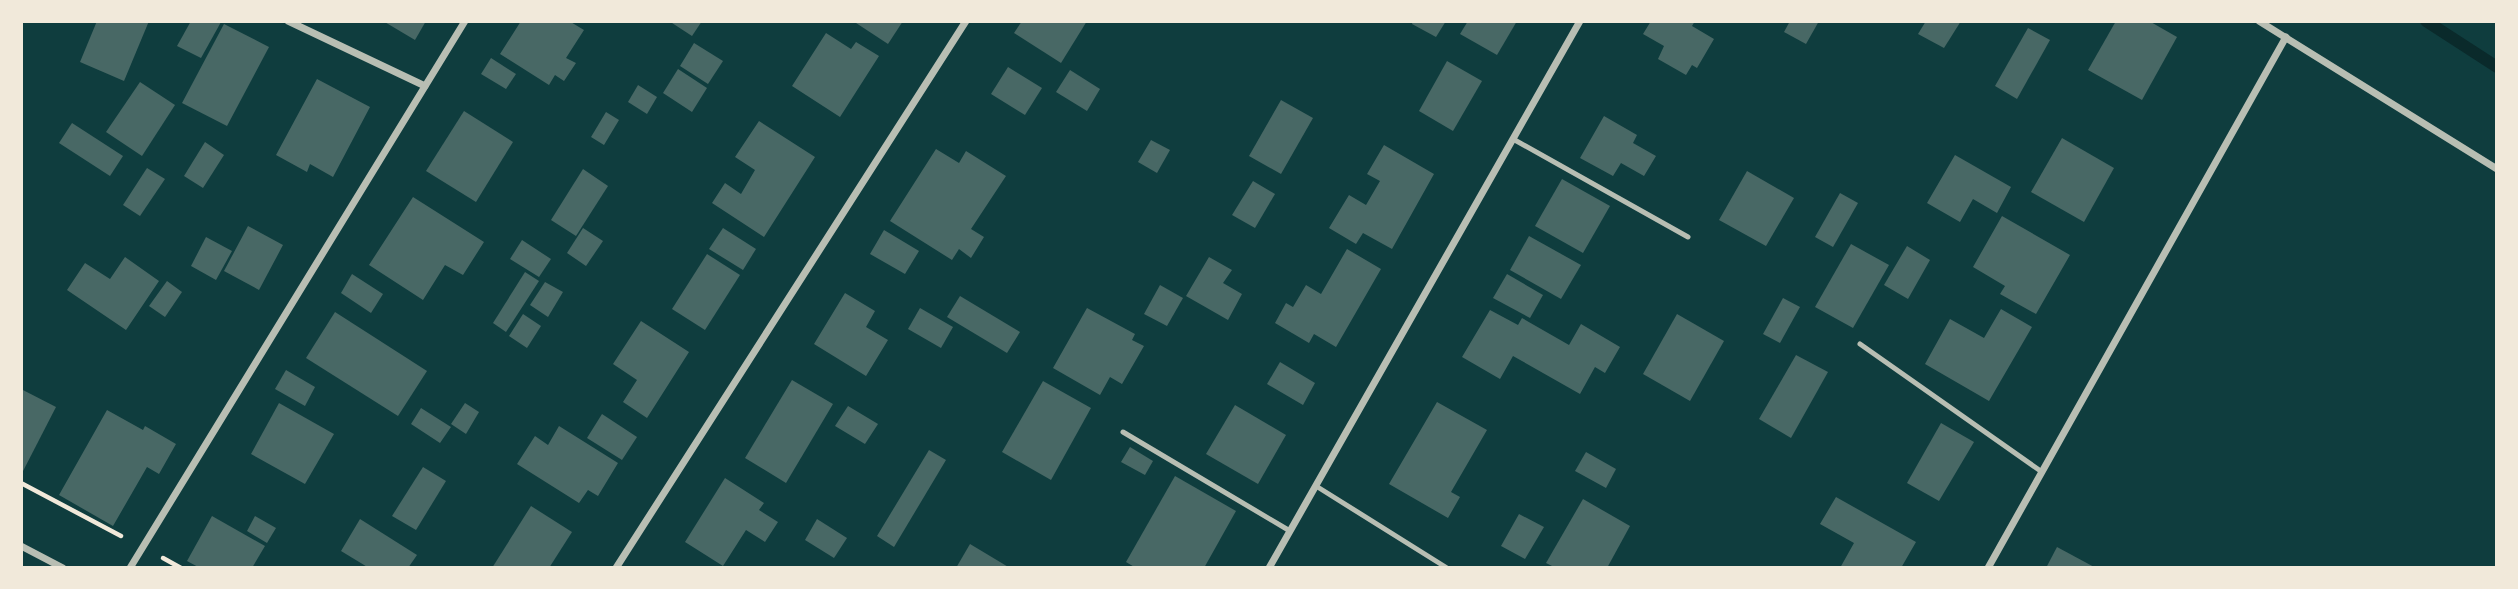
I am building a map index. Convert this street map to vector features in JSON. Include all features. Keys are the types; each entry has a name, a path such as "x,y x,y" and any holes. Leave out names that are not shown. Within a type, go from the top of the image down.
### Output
{"street":[{"path":"289,21 425,86"},
{"path":"131,568 465,21"},
{"path":"616,568 966,21"},
{"path":"1269,568 1580,21"},
{"path":"2259,21 2497,169"},
{"path":"1988,568 2286,37"},
{"path":"21,546 63,568"}],"lane":[{"path":"1513,139 1688,237"},
{"path":"1860,344 2042,472"},
{"path":"1123,432 1290,531"},
{"path":"1316,486 1447,568"}],"path":[{"path":"21,483 181,568"}],"building":[{"path":"97,21 149,21 124,81 80,62"},
{"path":"191,21 221,22 201,58 177,46"},
{"path":"383,21 426,21 415,40"},
{"path":"521,21 569,21 584,30 566,58 576,63 564,81 555,75 549,85 500,54"},
{"path":"669,21 702,21 692,36"},
{"path":"853,21 903,21 888,44"},
{"path":"1022,21 1087,21 1061,63 1014,33"},
{"path":"1413,21 1446,21 1436,37 1412,24"},
{"path":"1468,21 1517,21 1497,55 1460,34"},
{"path":"1651,21 1695,21 1692,26 1714,39 1697,68 1692,65 1686,75 1658,59 1664,46 1643,34"},
{"path":"1790,21 1819,21 1806,44 1784,32"},
{"path":"1926,21 1961,21 1944,48 1918,34"},
{"path":"2116,21 2149,21 2177,37 2142,100 2088,70"},
{"path":"224,24 269,47 227,126 182,103"},
{"path":"2028,28 2050,40 2017,99 1995,86"},
{"path":"826,33 851,49 856,42 879,56 840,117 792,86"},
{"path":"694,43 723,61 708,84 680,66"},
{"path":"491,58 516,74 506,89 481,74"},
{"path":"1447,61 1482,81 1453,131 1419,111"},
{"path":"1008,67 1042,88 1025,115 991,94"},
{"path":"678,69 707,88 692,112 663,93"},
{"path":"1070,70 1100,89 1087,111 1056,92"},
{"path":"317,79 370,107 333,177 310,164 307,172 276,155"},
{"path":"140,82 175,105 142,156 106,132"},
{"path":"638,85 657,97 647,114 628,102"},
{"path":"1281,100 1313,118 1281,174 1249,156"},
{"path":"464,111 513,142 476,202 426,171"},
{"path":"606,112 619,120 604,145 591,137"},
{"path":"1604,116 1637,135 1633,143 1656,156 1644,176 1621,163 1613,176 1580,158"},
{"path":"759,121 815,157 764,237 712,203 725,183 741,194 755,170 735,157"},
{"path":"72,123 123,156 110,176 59,143"},
{"path":"2062,138 2114,168 2084,222 2031,192"},
{"path":"1151,140 1170,150 1157,173 1138,162"},
{"path":"205,142 224,155 203,188 184,176"},
{"path":"1384,145 1434,174 1392,249 1363,233 1356,244 1329,228 1349,195 1366,205 1380,181 1367,174"},
{"path":"936,149 959,163 966,151 1006,176 971,229 984,237 971,258 959,249 952,260 890,221"},
{"path":"1955,155 2011,187 1997,213 1973,199 1960,222 1927,203"},
{"path":"147,168 165,179 140,216 123,205"},
{"path":"583,169 608,186 576,236 551,220"},
{"path":"1747,171 1794,198 1766,246 1719,220"},
{"path":"1562,179 1610,206 1583,253 1535,226"},
{"path":"1253,181 1275,194 1255,228 1232,215"},
{"path":"1840,193 1858,203 1833,247 1815,237"},
{"path":"413,197 484,242 463,275 445,265 423,300 369,265"},
{"path":"2002,216 2070,255 2036,314 2000,294 2005,286 1973,267"},
{"path":"248,226 283,245 259,290 224,271"},
{"path":"583,228 603,241 586,266 567,253"},
{"path":"723,228 756,249 743,270 709,249"},
{"path":"884,230 919,251 905,274 870,254"},
{"path":"1529,236 1581,265 1561,299 1510,270"},
{"path":"206,237 232,251 216,280 191,266"},
{"path":"522,240 551,259 539,277 510,259"},
{"path":"1851,244 1889,265 1853,328 1815,307"},
{"path":"1907,246 1930,260 1908,299 1884,285"},
{"path":"1347,249 1381,269 1336,347 1314,334 1309,343 1275,323 1286,303 1293,307 1306,285 1321,294"},
{"path":"707,254 740,275 705,330 672,309"},
{"path":"125,257 159,281 126,330 67,290 85,263 110,279"},
{"path":"1209,257 1232,270 1223,283 1242,294 1228,320 1186,296"},
{"path":"525,272 539,281 506,332 493,323"},
{"path":"352,274 383,294 371,313 341,293"},
{"path":"1507,274 1543,295 1530,318 1493,298"},
{"path":"167,281 182,292 165,317 149,306"},
{"path":"545,282 563,292 548,317 530,305"},
{"path":"1160,285 1183,298 1167,326 1144,314"},
{"path":"845,293 875,311 866,327 888,340 866,376 814,344"},
{"path":"960,296 1020,332 1007,353 947,317"},
{"path":"1783,298 1800,307 1780,343 1763,334"},
{"path":"920,308 953,327 941,348 908,329"},
{"path":"1087,308 1135,334 1132,340 1144,346 1122,384 1110,377 1100,395 1053,368"},
{"path":"2001,309 2032,327 1989,401 1925,364 1950,319 1984,338"},
{"path":"1490,310 1518,325 1522,318 1569,345 1581,324 1620,347 1605,373 1595,367 1580,394 1513,356 1500,379 1462,357"},
{"path":"335,312 427,371 398,416 306,358"},
{"path":"523,314 541,326 527,348 509,336"},
{"path":"1677,314 1724,341 1690,401 1643,374"},
{"path":"641,321 689,352 647,418 623,402 637,380 613,364"},
{"path":"1796,355 1828,372 1791,438 1759,419"},
{"path":"1280,362 1315,383 1303,405 1267,384"},
{"path":"286,370 315,387 305,406 275,389"},
{"path":"792,380 833,404 786,483 745,458"},
{"path":"1043,381 1091,408 1051,480 1002,452"},
{"path":"21,389 56,407 21,475"},
{"path":"1437,402 1487,430 1451,492 1460,497 1448,518 1389,484"},
{"path":"279,403 334,434 305,484 251,454"},
{"path":"465,403 479,412 466,434 451,424"},
{"path":"1235,405 1286,435 1258,484 1206,454"},
{"path":"848,406 878,424 865,444 835,426"},
{"path":"421,408 451,427 440,443 411,424"},
{"path":"107,410 143,430 145,426 176,444 159,474 147,467 113,526 59,495"},
{"path":"602,414 637,437 622,460 587,438"},
{"path":"1941,423 1974,442 1939,501 1907,483"},
{"path":"559,426 618,463 598,496 588,490 579,503 517,464 535,436 548,445"},
{"path":"1130,447 1153,461 1145,475 1121,462"},
{"path":"929,450 946,460 894,547 877,536"},
{"path":"1586,452 1616,469 1606,488 1575,471"},
{"path":"423,467 446,481 416,530 392,516"},
{"path":"1175,476 1236,511 1204,568 1136,568 1126,562"},
{"path":"725,478 764,503 759,510 778,522 765,542 746,530 723,566 685,542"},
{"path":"1836,497 1916,542 1901,568 1840,568 1854,543 1820,524"},
{"path":"1583,499 1630,526 1607,568 1556,568 1546,563"},
{"path":"531,506 572,532 549,568 492,568"},
{"path":"1519,514 1544,527 1525,559 1501,546"},
{"path":"212,516 265,546 252,568 200,568 187,561"},
{"path":"255,516 276,528 267,543 247,531"},
{"path":"360,519 417,555 408,568 369,568 341,551"},
{"path":"817,519 847,538 834,558 805,540"},
{"path":"970,544 1010,568 956,568"},
{"path":"2057,547 2096,568 2046,568"}],"waterway":[{"path":"2426,21 2497,67"}]}
